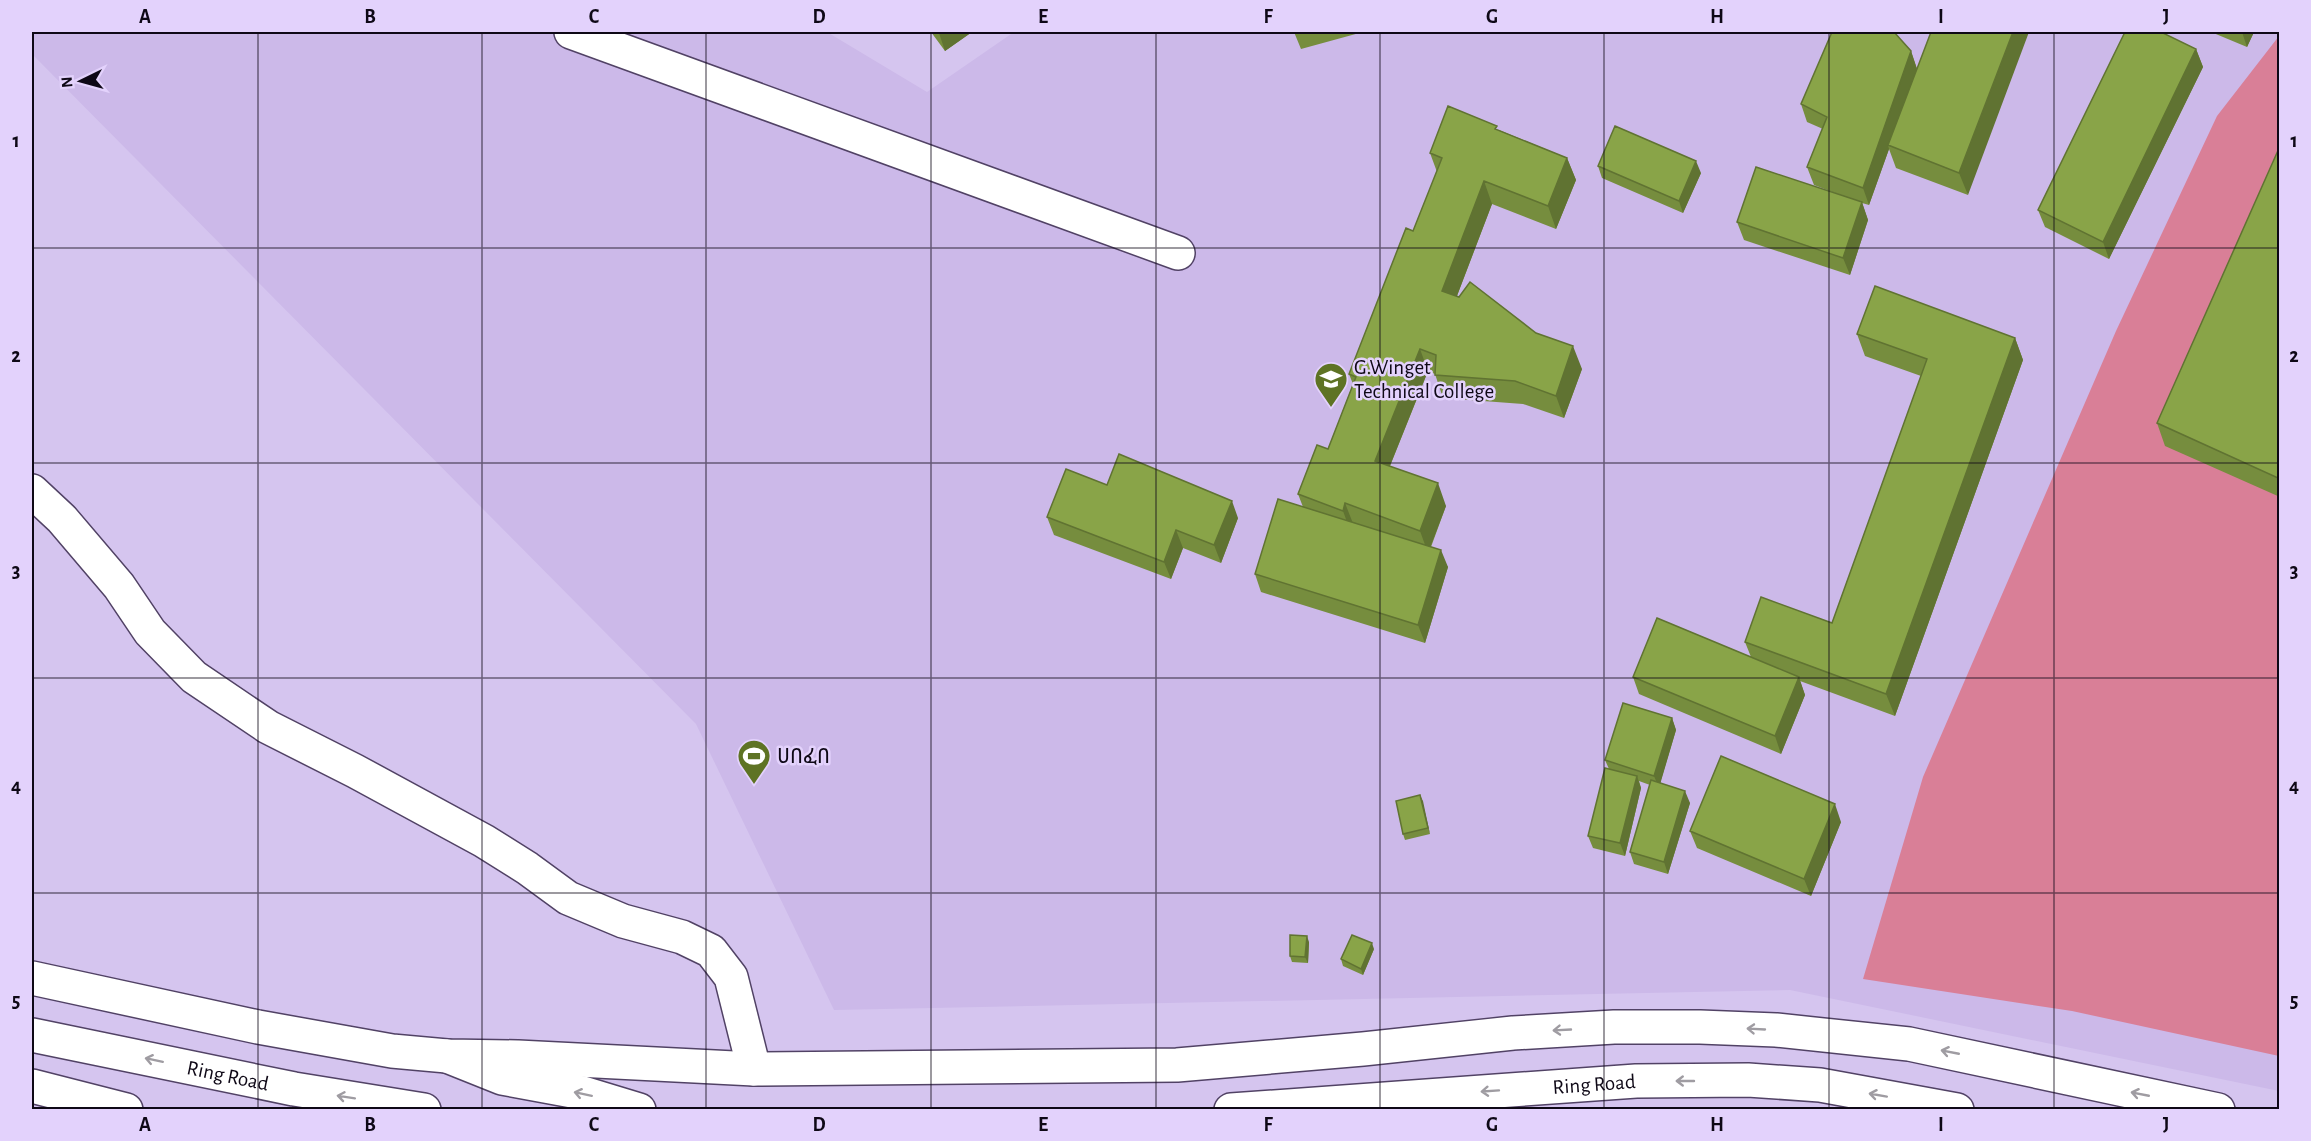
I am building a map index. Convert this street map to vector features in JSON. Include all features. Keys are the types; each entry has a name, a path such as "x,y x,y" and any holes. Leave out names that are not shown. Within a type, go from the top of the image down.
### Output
{"main road":[{"path":"571,32 1178,253"},
{"path":"32,491 62,519 119,586 150,632 194,676 268,727 484,841 568,897 622,921 682,937 711,951 731,977 754,1069"},
{"path":"32,978 258,1027 392,1050 447,1056 518,1057 754,1069 1177,1065 1363,1049 1513,1032 1614,1027 1776,1030 1909,1044 2218,1110"},
{"name":"Ring Road","path":"44,1038 294,1089 424,1110"},
{"path":"447,1056 502,1078 583,1093 639,1110"},
{"name":"Ring Road","path":"1232,1110 1636,1081 1748,1080 1820,1085 1957,1110"},
{"path":"39,1088 126,1110"}],"shaded area":[{"name":"G.Winget Technical College","path":"32,32 827,32 927,92 1014,32 2279,32 2279,1091 1790,990 834,1010 696,724 32,54"},
{"path":"2279,36 2279,1056 2072,1011 1863,979 1923,777 2116,331 2217,116"}],"building":[{"path":"1832,32 1894,32 1911,51 1863,188 1807,167 1827,117 1801,104"},
{"path":"1931,32 2013,32 1959,173 1888,145"},
{"path":"2125,32 2161,32 2196,49 2103,242 2038,210"},
{"path":"1448,106 1497,126 1495,129 1567,158 1548,206 1484,181 1442,291 1459,297 1470,282 1536,333 1573,346 1556,396 1515,381 1435,375 1436,355 1420,349 1375,461 1438,483 1420,531 1345,503 1343,511 1298,494 1317,445 1328,449 1356,377 1349,374 1406,228 1413,231 1442,158 1430,153"},
{"path":"1615,126 1696,161 1679,201 1598,166"},
{"path":"2280,146 2280,473 2278,478 2157,423"},
{"path":"1756,167 1862,202 1843,258 1737,222"},
{"path":"1875,286 2015,338 1886,694 1745,642 1761,597 1832,623 1927,359 1857,334"},
{"path":"1119,454 1232,501 1214,545 1176,530 1164,562 1047,517 1066,469 1107,485"},
{"path":"1278,499 1441,550 1418,625 1255,574"},
{"path":"1657,618 1799,677 1775,736 1633,677"},
{"path":"1623,703 1672,718 1654,776 1605,760"},
{"path":"1721,756 1835,804 1804,879 1690,831"},
{"path":"1605,768 1637,776 1620,843 1588,836"},
{"path":"1651,780 1685,791 1664,862 1630,852"},
{"path":"1420,795 1428,828 1403,834 1396,801"},
{"path":"1290,935 1307,936 1305,957 1290,956"},
{"path":"1352,935 1372,943 1361,969 1341,959"}],"place":[{"name":"G.Winget Technical College","path":"1331,408"},
{"name":"ሀበፈበ","path":"754,785"}]}
